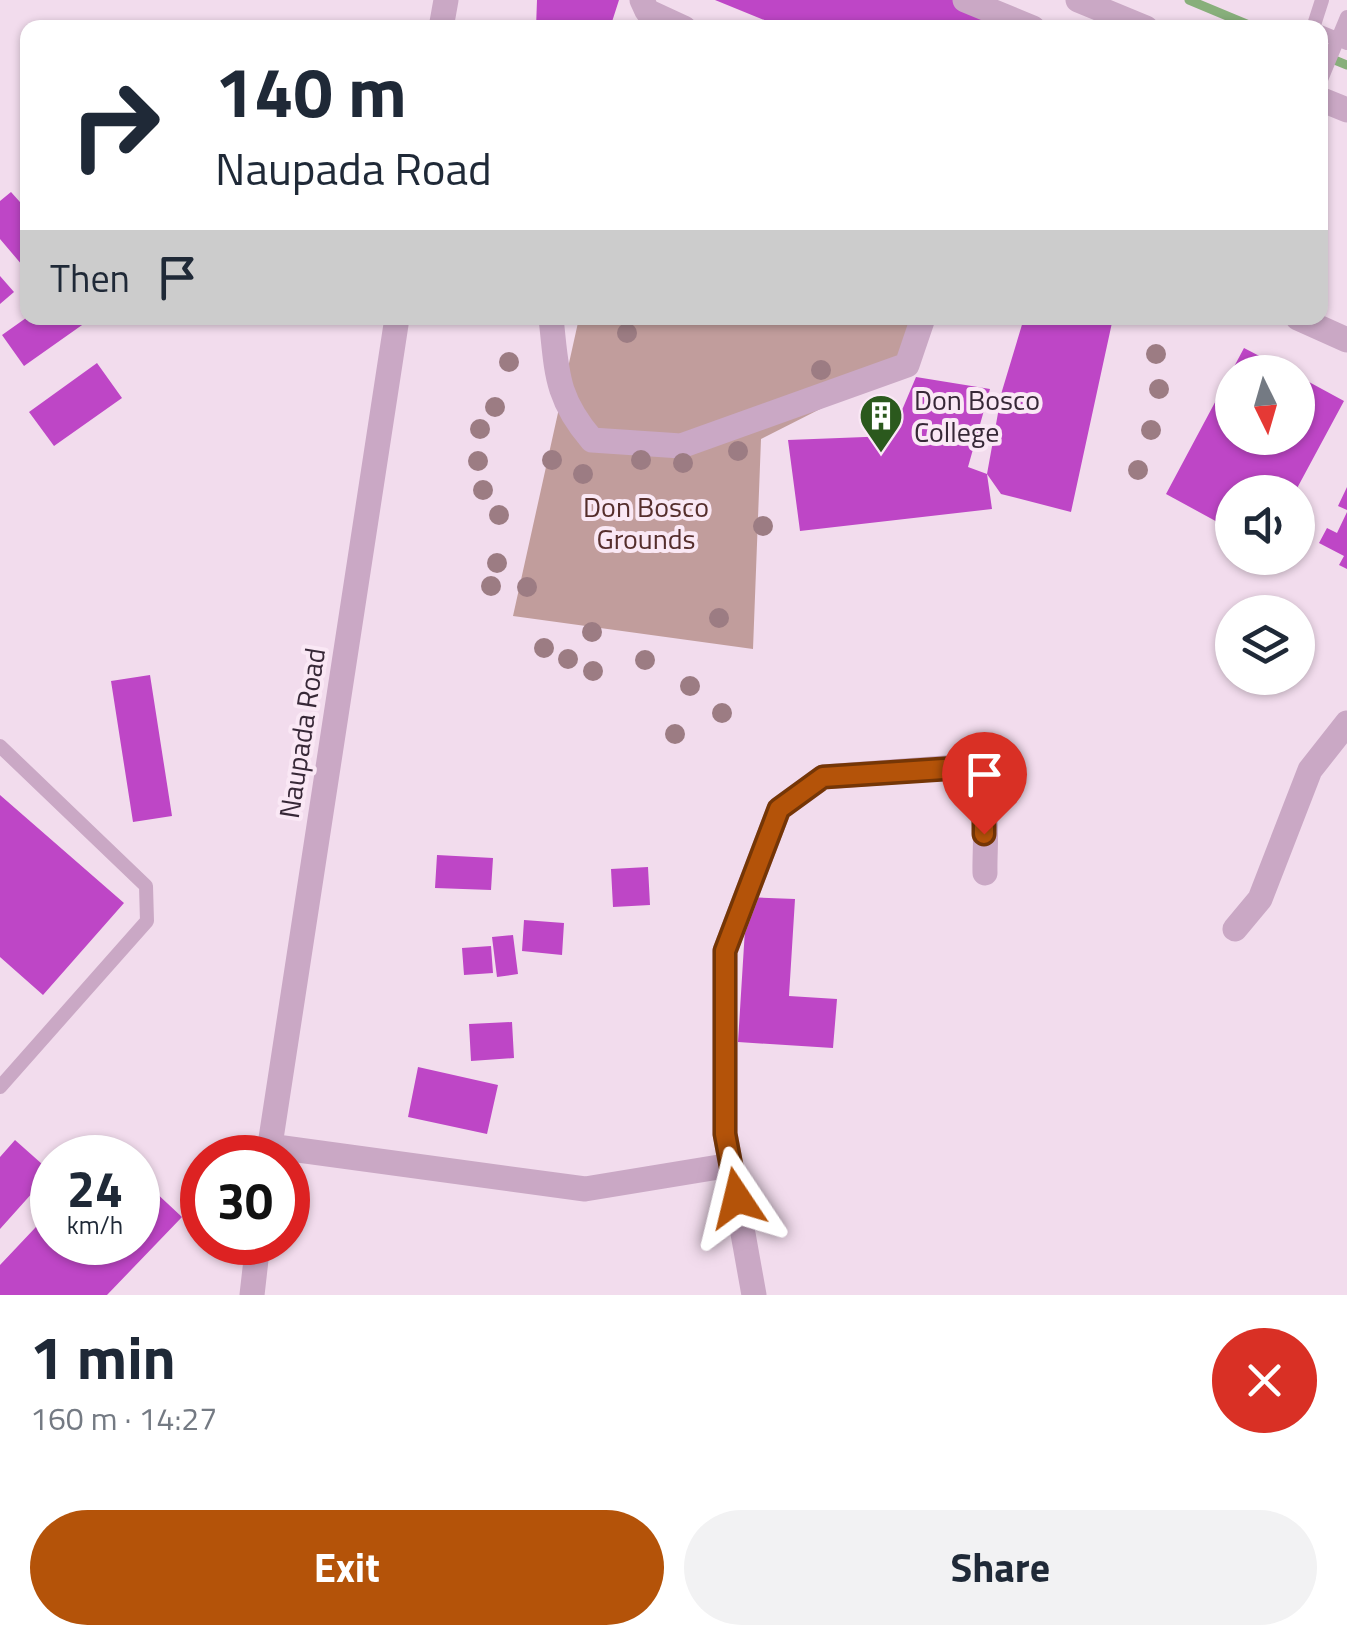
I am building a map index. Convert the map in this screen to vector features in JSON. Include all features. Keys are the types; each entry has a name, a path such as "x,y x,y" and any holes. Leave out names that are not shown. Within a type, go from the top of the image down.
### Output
{"street":[{"path":"964,0 1013,20"},
{"path":"1078,0 1127,20"},
{"name":"Naupada Road","path":"272,1135 396,325"},
{"path":"552,325 559,393 568,412 592,440 680,446 908,365 921,325"},
{"path":"1314,325 1347,340"},
{"path":"1235,929 1260,899 1310,770 1347,723"},
{"path":"754,1295 731,1165 723,1078 725,951 779,809 823,777 959,768 972,775 983,796 985,873"},
{"path":"310,1157 585,1188 731,1165"},
{"path":"252,1295 255,1265"}],"lane":[{"path":"1328,67 1342,41 1347,17"},
{"path":"0,746 146,886 147,921 0,1086"}],"green space":[{"name":"Don Bosco Grounds","path":"577,325 921,325 907,365 761,439 753,649 513,616"}],"building":[{"path":"537,0 619,0 613,20 536,20"},
{"path":"715,0 963,0 1014,20 764,20"},
{"path":"11,192 20,202 20,263 0,239 0,201"},
{"path":"0,276 14,292 0,304"},
{"path":"20,322 82,325 24,366 2,335"},
{"path":"1022,325 1111,325 1071,512 1001,494 987,474 1002,391"},
{"path":"97,363 122,398 54,446 29,412"},
{"name":"Don Bosco College","path":"916,377 990,389 968,467 987,474 992,509 800,531 788,440 891,436"},
{"path":"1315,385 1344,401 1315,455"},
{"path":"1215,402 1215,455 1315,455 1304,475 1215,475 1215,521 1166,494"},
{"path":"1347,487 1347,510 1338,506"},
{"path":"1347,512 1347,569 1339,565 1344,556 1319,543 1327,528 1337,533"},
{"path":"150,675 172,816 133,822 111,681"},
{"path":"0,795 124,903 43,995 0,957"},
{"path":"437,855 493,858 491,890 435,888"},
{"path":"648,867 650,905 613,907 611,869"},
{"path":"747,897 795,899 789,996 837,999 833,1048 738,1042"},
{"path":"524,920 564,923 562,955 522,951"},
{"path":"513,935 518,974 497,977 492,937"},
{"path":"491,946 493,973 464,975 462,948"},
{"path":"512,1022 514,1058 471,1061 469,1024"},
{"path":"418,1067 498,1085 487,1134 408,1117"},
{"path":"15,1140 30,1153 30,1195 0,1229 0,1157"},
{"path":"160,1196 180,1215 160,1240"},
{"path":"30,1233 30,1265 136,1265 107,1295 0,1295 0,1265"}],"waterway":[{"path":"1189,0 1237,20"},
{"path":"1328,57 1347,65"}],"place":[{"name":"Don Bosco College","path":"881,454"}],"route":[{"path":"737,1198 725,1134 725,951 779,809 823,777 959,768 972,775 983,796 984,834"}]}
